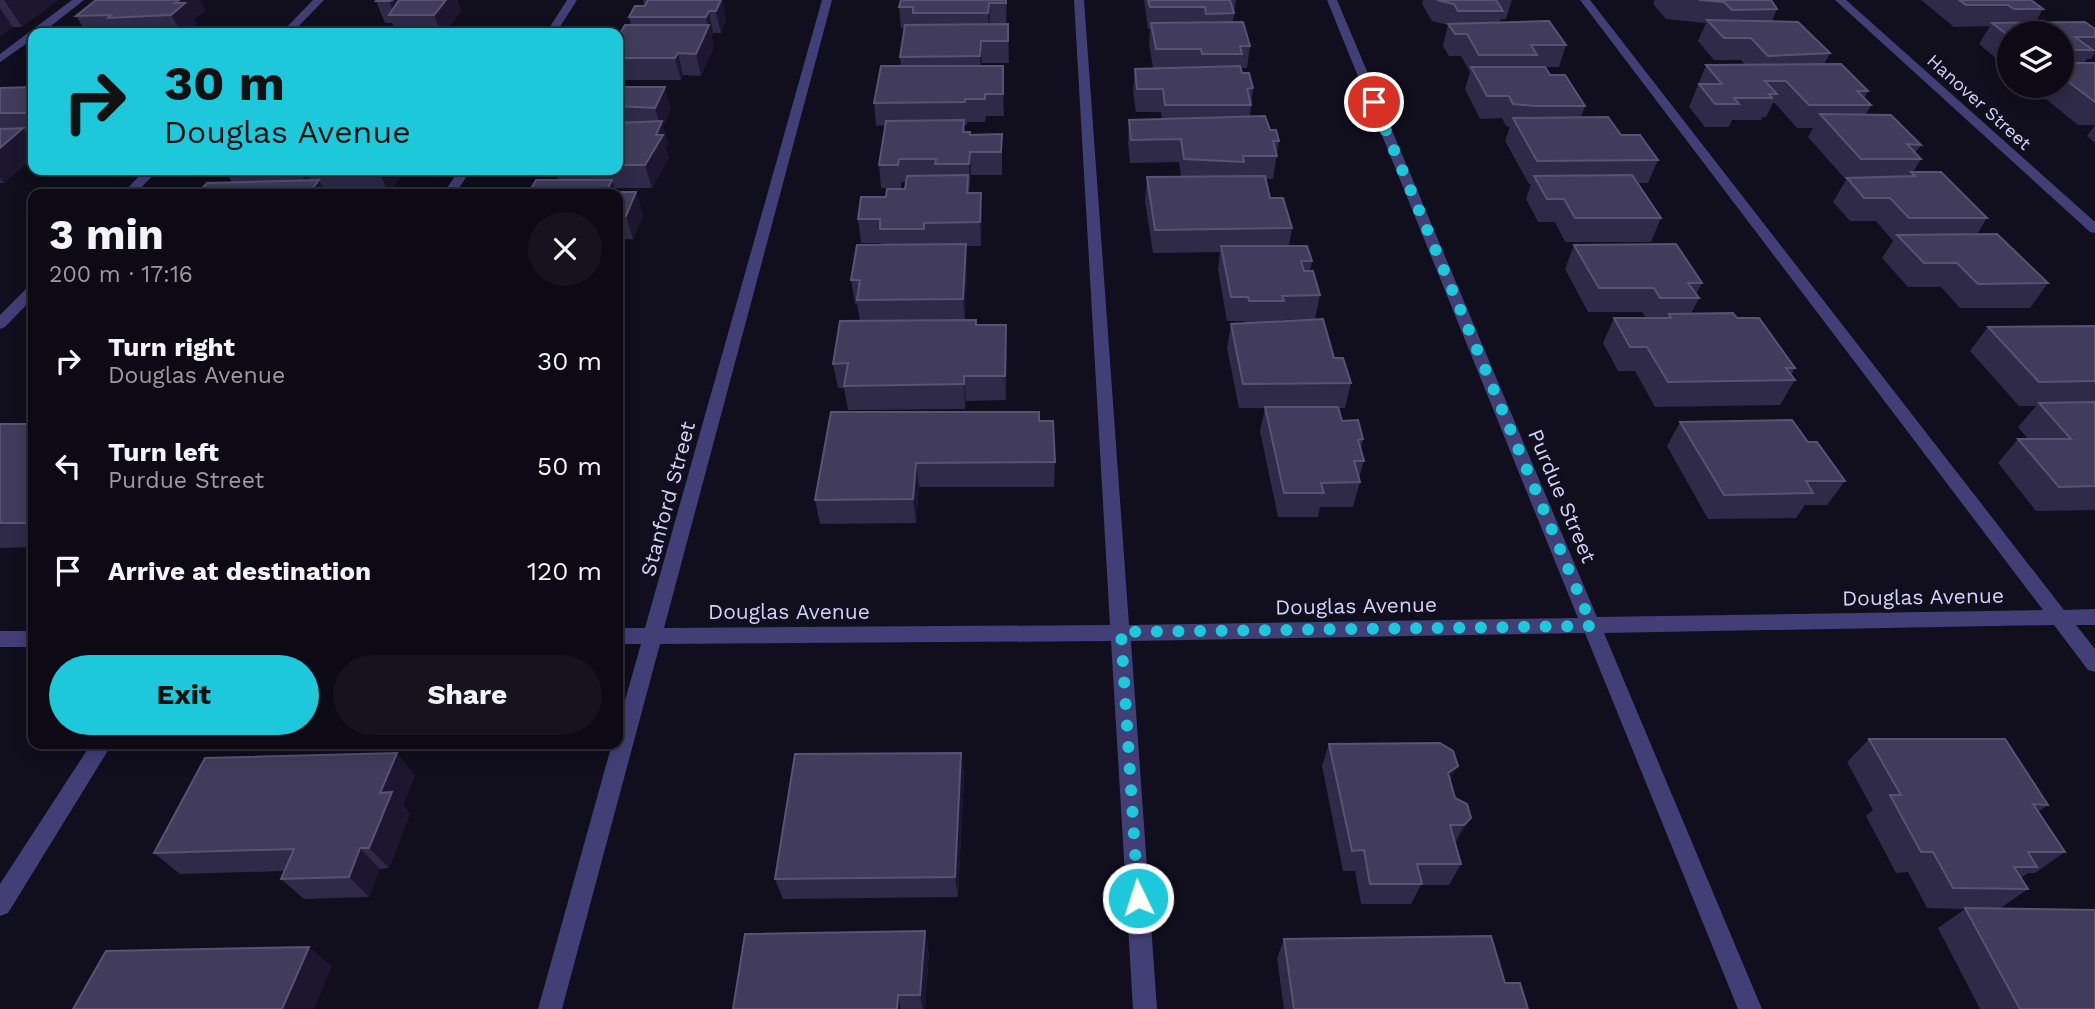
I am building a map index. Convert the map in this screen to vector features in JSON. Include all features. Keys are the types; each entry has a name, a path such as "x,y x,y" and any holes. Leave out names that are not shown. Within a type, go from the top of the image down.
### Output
{"street":[{"path":"42,28 79,0"},
{"path":"291,28 319,0"},
{"path":"554,28 572,0"},
{"name":"Stanford Street","path":"623,747 827,0"},
{"path":"1079,0 1145,1009"},
{"name":"Purdue Street","path":"1332,0 1750,1009"},
{"path":"1585,0 2095,664"},
{"name":"Hanover Street","path":"1840,0 2095,229"},
{"path":"0,60 28,39"},
{"path":"133,189 147,175"},
{"path":"0,324 28,295"},
{"name":"Douglas Avenue","path":"623,636 1592,626 2095,617"},
{"path":"0,639 28,639"},
{"path":"0,905 99,749"},
{"name":"Stanford Street","path":"550,1009 622,749"}],"building":[{"path":"96,0 179,0 175,3 185,3 171,15 108,18 111,15 76,16"},
{"path":"399,0 446,0 434,15 389,15"},
{"path":"648,0 721,0 716,11 709,11 706,17 629,17 635,6 645,6"},
{"path":"901,0 1006,0 1006,3 989,3 988,13 913,13 913,7 899,7"},
{"path":"1148,0 1230,0 1234,13 1206,14 1205,7 1150,7"},
{"path":"1437,0 1496,0 1503,11 1458,11 1454,4"},
{"path":"1699,0 1771,0 1777,9 1732,10 1724,2"},
{"path":"1959,0 2031,0 2043,9 2014,9 2008,5 1966,5"},
{"path":"1707,20 1798,22 1830,53 1768,56 1751,38 1724,38"},
{"path":"1549,21 1566,45 1531,45 1537,55 1479,55 1467,34 1455,34 1448,24"},
{"path":"1243,22 1250,46 1240,46 1242,54 1202,54 1201,49 1156,49 1151,23"},
{"path":"2074,22 2085,22 2095,29 2095,37 2075,37 2093,50 2074,50"},
{"path":"1008,24 1008,41 981,41 980,56 900,57 905,25"},
{"path":"625,25 709,25 696,54 678,53 675,58 623,58"},
{"path":"2074,63 2095,63 2095,102 2074,86"},
{"path":"1841,64 1868,91 1857,91 1871,105 1809,105 1786,81 1765,81 1777,94 1769,94 1772,98 1734,98 1739,104 1715,104 1699,84 1722,84 1706,65"},
{"path":"881,66 1003,66 1003,94 985,94 985,99 965,99 965,102 874,103"},
{"path":"1240,66 1242,73 1249,73 1253,88 1247,89 1251,105 1165,105 1163,89 1137,89 1135,69"},
{"path":"1471,67 1545,67 1550,75 1565,75 1585,106 1513,104 1509,96 1487,96"},
{"path":"28,87 28,113 0,113 1,88"},
{"path":"623,87 665,87 655,108 623,106"},
{"path":"1820,114 1891,115 1921,145 1907,144 1921,159 1861,159"},
{"path":"1265,116 1270,130 1276,130 1279,141 1273,141 1277,156 1243,156 1244,162 1184,159 1181,139 1131,140 1129,120"},
{"path":"1608,117 1621,135 1640,135 1658,160 1537,161 1513,118"},
{"path":"964,120 963,132 970,132 970,135 1002,134 1001,152 970,152 969,164 935,164 936,159 899,159 898,165 879,165 886,121"},
{"path":"662,121 656,135 663,135 645,165 623,165 623,123"},
{"path":"23,128 0,148 0,129"},
{"path":"1911,172 1941,172 1987,218 1909,218 1890,198 1864,198 1847,178 1915,176"},
{"path":"968,175 967,193 981,193 980,222 924,223 924,229 880,229 880,219 858,219 861,197 886,197 887,189 905,189 907,176"},
{"path":"1632,175 1661,218 1575,218 1564,199 1547,199 1534,176"},
{"path":"1265,176 1270,198 1283,198 1292,228 1155,230 1147,177"},
{"path":"319,180 312,189 202,189 207,183"},
{"path":"536,180 612,180 608,189 531,189"},
{"path":"623,192 636,192 626,216 623,216"},
{"path":"1997,234 2048,283 1978,284 1957,263 1924,263 1897,235"},
{"path":"966,244 963,299 857,300 860,280 851,280 857,245"},
{"path":"1676,244 1702,283 1688,283 1699,298 1660,298 1654,288 1599,288 1574,245"},
{"path":"1221,246 1307,246 1312,261 1301,261 1304,271 1313,271 1320,295 1282,296 1284,301 1249,301 1248,297 1231,297"},
{"path":"1733,313 1737,318 1759,318 1795,368 1786,368 1795,380 1668,382 1647,347 1630,347 1614,318 1671,318 1669,314"},
{"path":"1323,319 1334,358 1343,358 1351,383 1243,384 1231,324"},
{"path":"976,320 976,325 1006,325 1005,376 964,376 964,384 844,386 848,363 833,364 840,321"},
{"path":"2095,326 2095,381 2039,382 1988,327"},
{"path":"2095,402 2095,486 2059,487 2018,439 2071,439 2039,403"},
{"path":"1265,407 1338,407 1342,421 1358,420 1363,439 1358,440 1364,461 1354,461 1360,482 1321,483 1324,493 1284,493"},
{"path":"831,412 1039,412 1039,421 1053,421 1055,462 916,463 913,499 815,500"},
{"path":"1792,420 1808,442 1817,442 1845,481 1806,481 1813,493 1724,495 1680,422"},
{"path":"0,424 28,424 28,523 0,523"},
{"path":"1869,739 2005,739 2048,805 2033,804 2065,852 2028,852 2037,867 2014,867 2028,889 1953,888 1933,852 1921,852 1890,795 1901,795"},
{"path":"1440,743 1453,751 1458,766 1448,773 1455,798 1467,804 1471,818 1464,825 1450,825 1461,864 1417,864 1422,884 1370,884 1364,850 1352,851 1329,744"},
{"path":"397,753 380,793 392,792 369,848 360,848 349,877 281,879 294,849 154,853 205,758"},
{"path":"961,753 955,877 775,879 795,754"},
{"path":"1965,908 2095,910 2095,1009 2020,1009"},
{"path":"925,931 920,995 898,995 897,1009 733,1009 745,934"},
{"path":"1491,936 1505,983 1520,983 1528,1009 1294,1009 1284,939"},
{"path":"309,947 282,1009 73,1009 106,951"}],"route":[{"path":"1138,898 1121,632 1592,626 1374,102"}]}
